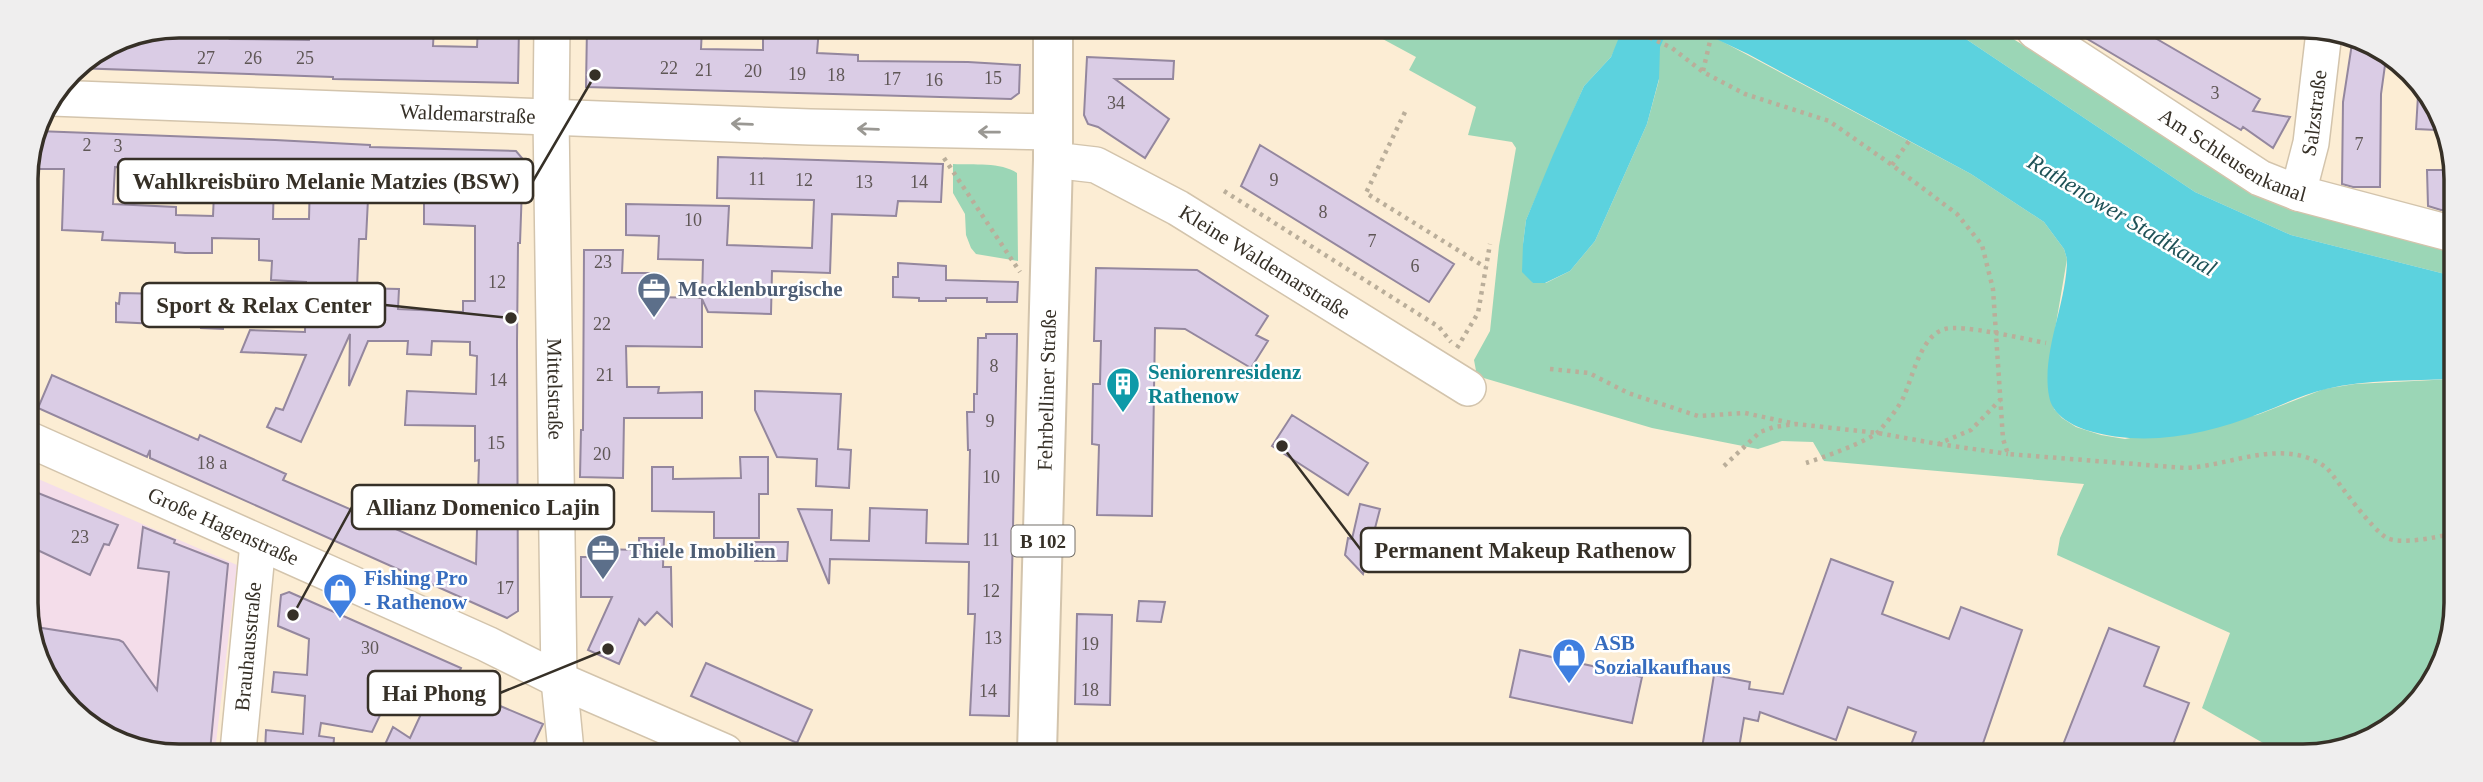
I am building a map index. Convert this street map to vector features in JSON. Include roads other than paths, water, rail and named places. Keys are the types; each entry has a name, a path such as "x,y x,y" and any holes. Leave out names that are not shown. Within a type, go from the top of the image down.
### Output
{"main road":[{"name":"Fehrbelliner Straße","path":"1037,744 1053,146 1053,38"}],"street":[{"name":"Mittelstraße","path":"552,38 559,680 565,744"},
{"name":"Am Schleusenkanal","path":"2044,38 2260,178 2298,193 2444,231"},
{"name":"Salzstraße","path":"2298,193 2311,144 2323,40"},
{"name":"Waldemarstraße","path":"64,98 926,131 1053,146"},
{"name":"Kleine Waldemarstraße","path":"1053,146 1178,208 1466,372"},
{"name":"Große Hagenstraße","path":"38,444 487,644 559,680 706,744"},
{"name":"Brauhausstraße","path":"239,744 258,543"}],"water":[{"path":"1619,38 1664,38 1660,47 1659,79 1647,124 1595,241 1570,271 1545,283 1533,283 1522,272 1526,220 1584,86 1611,57"},
{"name":"Rathenower Stadtkanal","path":"1714,38 1964,38 2195,192 2291,235 2444,274 2444,379 2373,382 2326,389 2240,421 2175,436 2130,438 2080,428 2058,413 2049,396 2048,362 2063,293 2067,259 2064,249 2044,222 1971,174"}],"place":[{"name":"Wahlkreisbüro Melanie Matzies (BSW)","path":"595,75"},
{"name":"Sport & Relax Center","path":"511,318"},
{"name":"Mecklenburgische","path":"654,319"},
{"name":"Seniorenresidenz Rathenow","path":"1123,414"},
{"name":"Permanent Makeup Rathenow","path":"1282,446"},
{"name":"Thiele Imobilien","path":"603,581"},
{"name":"Allianz Domenico Lajin","path":"293,615"},
{"name":"Fishing Pro - Rathenow","path":"340,620"},
{"name":"Hai Phong","path":"608,649"},
{"name":"ASB Sozialkaufhaus","path":"1569,685"}]}
